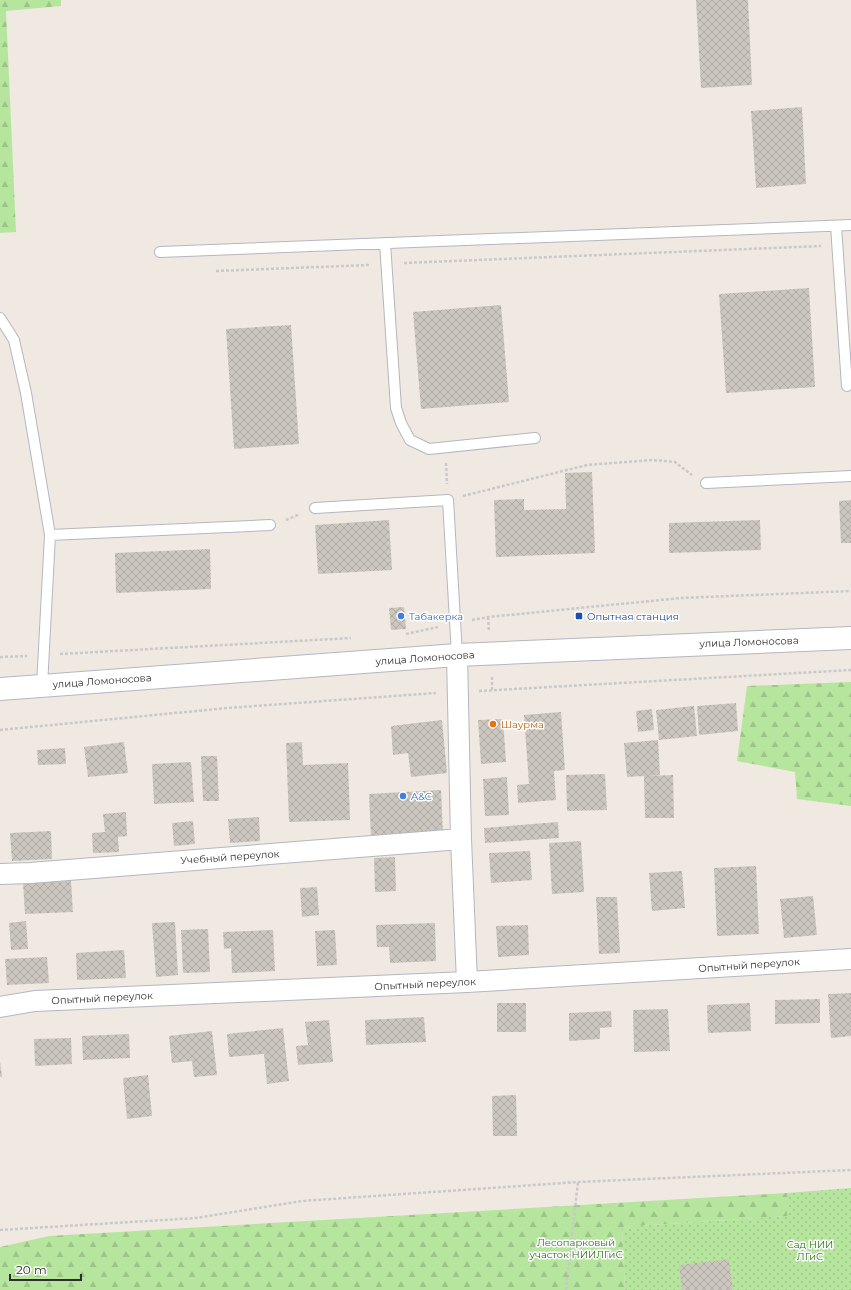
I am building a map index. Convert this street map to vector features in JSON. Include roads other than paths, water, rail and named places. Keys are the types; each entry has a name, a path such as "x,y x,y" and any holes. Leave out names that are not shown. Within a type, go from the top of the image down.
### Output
{"main road":[{"name":"улица Ломоносова","path":"0,689 457,655 851,638"}],"street":[{"path":"457,655 461,839 467,982"},
{"name":"Учебный переулок","path":"0,874 30,873 461,839"},
{"name":"Опытный переулок","path":"0,1007 35,1001 467,982 851,959"}],"lane":[{"path":"160,252 385,242 851,225"},
{"path":"836,226 847,386"},
{"path":"385,242 396,408 401,423 410,440 429,449 534,438"},
{"path":"0,318 14,340 26,393 50,535 42,686"},
{"path":"706,483 851,476"},
{"path":"316,508 448,500 457,655"},
{"path":"50,535 270,526"}],"place":[{"name":"Табакерка","path":"401,616"},
{"name":"Опытная станция","path":"579,616"},
{"name":"Шаурма","path":"493,724"},
{"name":"A&C","path":"403,796"}],"park label":[{"name":"Лесопарковый участок НИИЛГиС","path":"576,1248"},
{"name":"Сад НИИ ЛГиС","path":"810,1250"}]}
